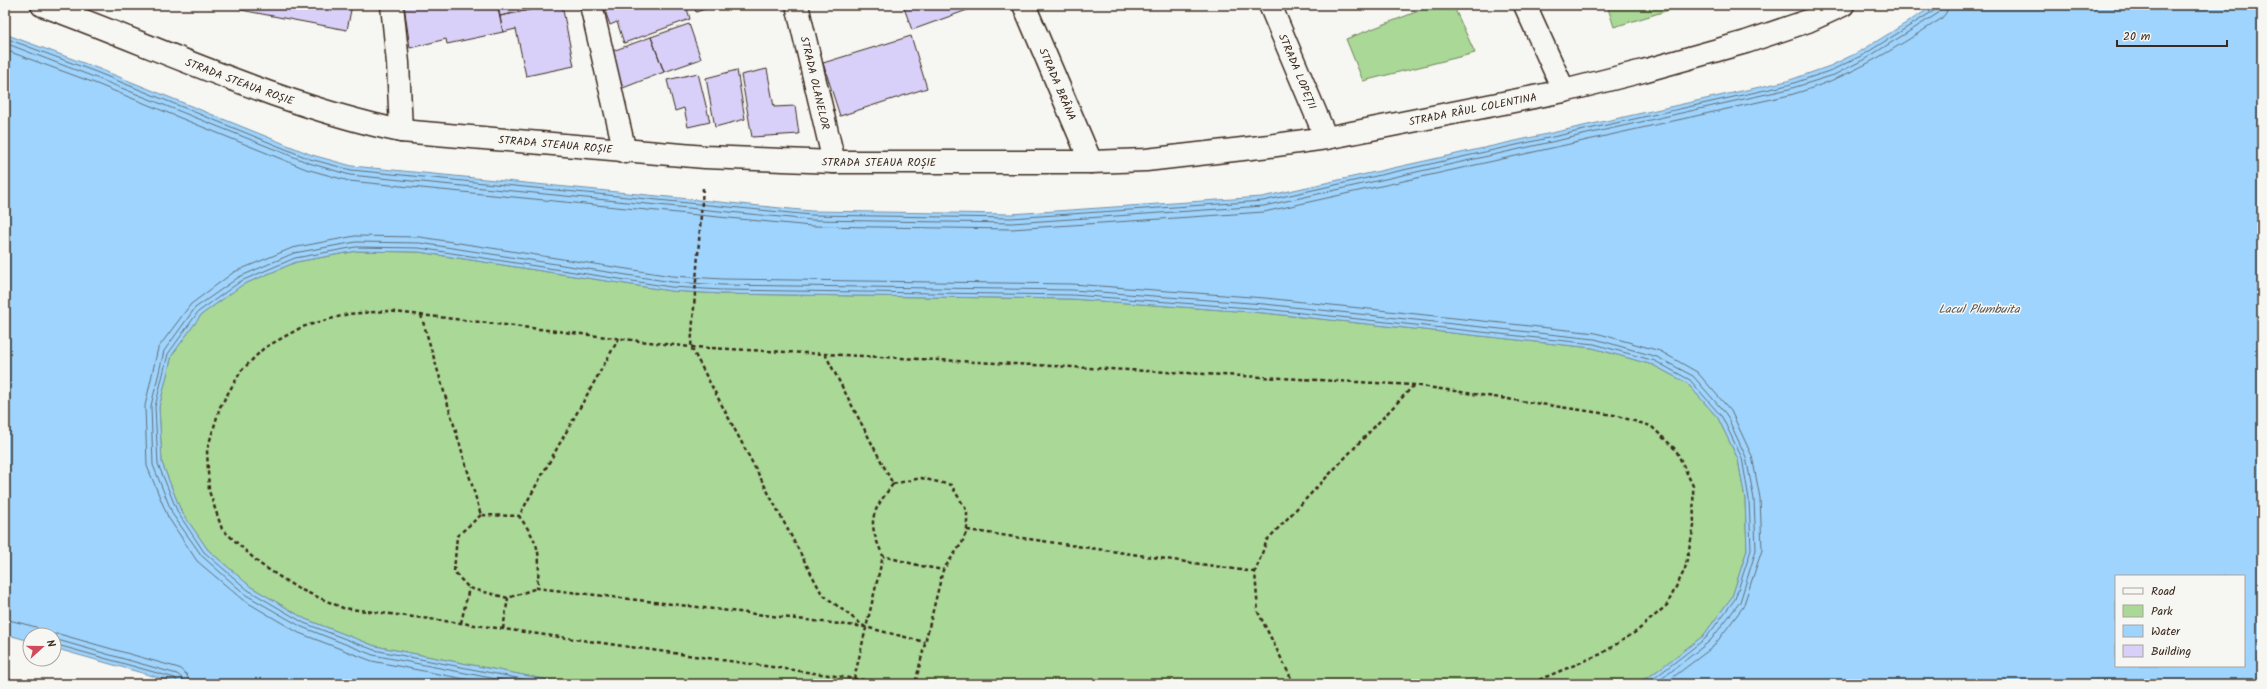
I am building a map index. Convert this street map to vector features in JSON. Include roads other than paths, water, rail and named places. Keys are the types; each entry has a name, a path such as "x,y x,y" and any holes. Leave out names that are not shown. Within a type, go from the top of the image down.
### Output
{"street":[{"path":"392,5 398,63 400,131"},
{"path":"591,5 625,152"},
{"name":"STRADA OLANELOR","path":"797,5 834,162"},
{"name":"STRADA BRÂNA","path":"1024,5 1091,162"},
{"name":"STRADA LOPEȚII","path":"1270,5 1326,138"},
{"path":"1525,5 1564,91"},
{"name":"STRADA RÂUL COLENTINA","path":"1091,162 1153,159 1326,138 1564,91 1643,71 1746,42 1808,21 1843,5"},
{"name":"STRADA STEAUA ROȘIE","path":"52,7 302,105 352,121 400,131 625,152 705,157 834,162 1091,162"}],"water":[{"name":"Lacul Plumbuita","path":"1935,5 2262,5 2262,684 1631,684 1649,677 1703,636 1732,597 1747,550 1745,499 1738,459 1718,418 1687,383 1653,365 1593,348 1264,313 1072,299 722,294 671,291 419,252 357,251 296,262 242,285 201,315 172,355 159,407 162,463 181,511 208,550 251,587 305,619 375,646 569,684 181,684 62,650 62,627 22,627 22,639 5,634 5,34 97,68 312,155 352,166 811,211 1011,214 1262,197 1787,81 1830,66 1861,51"}]}
